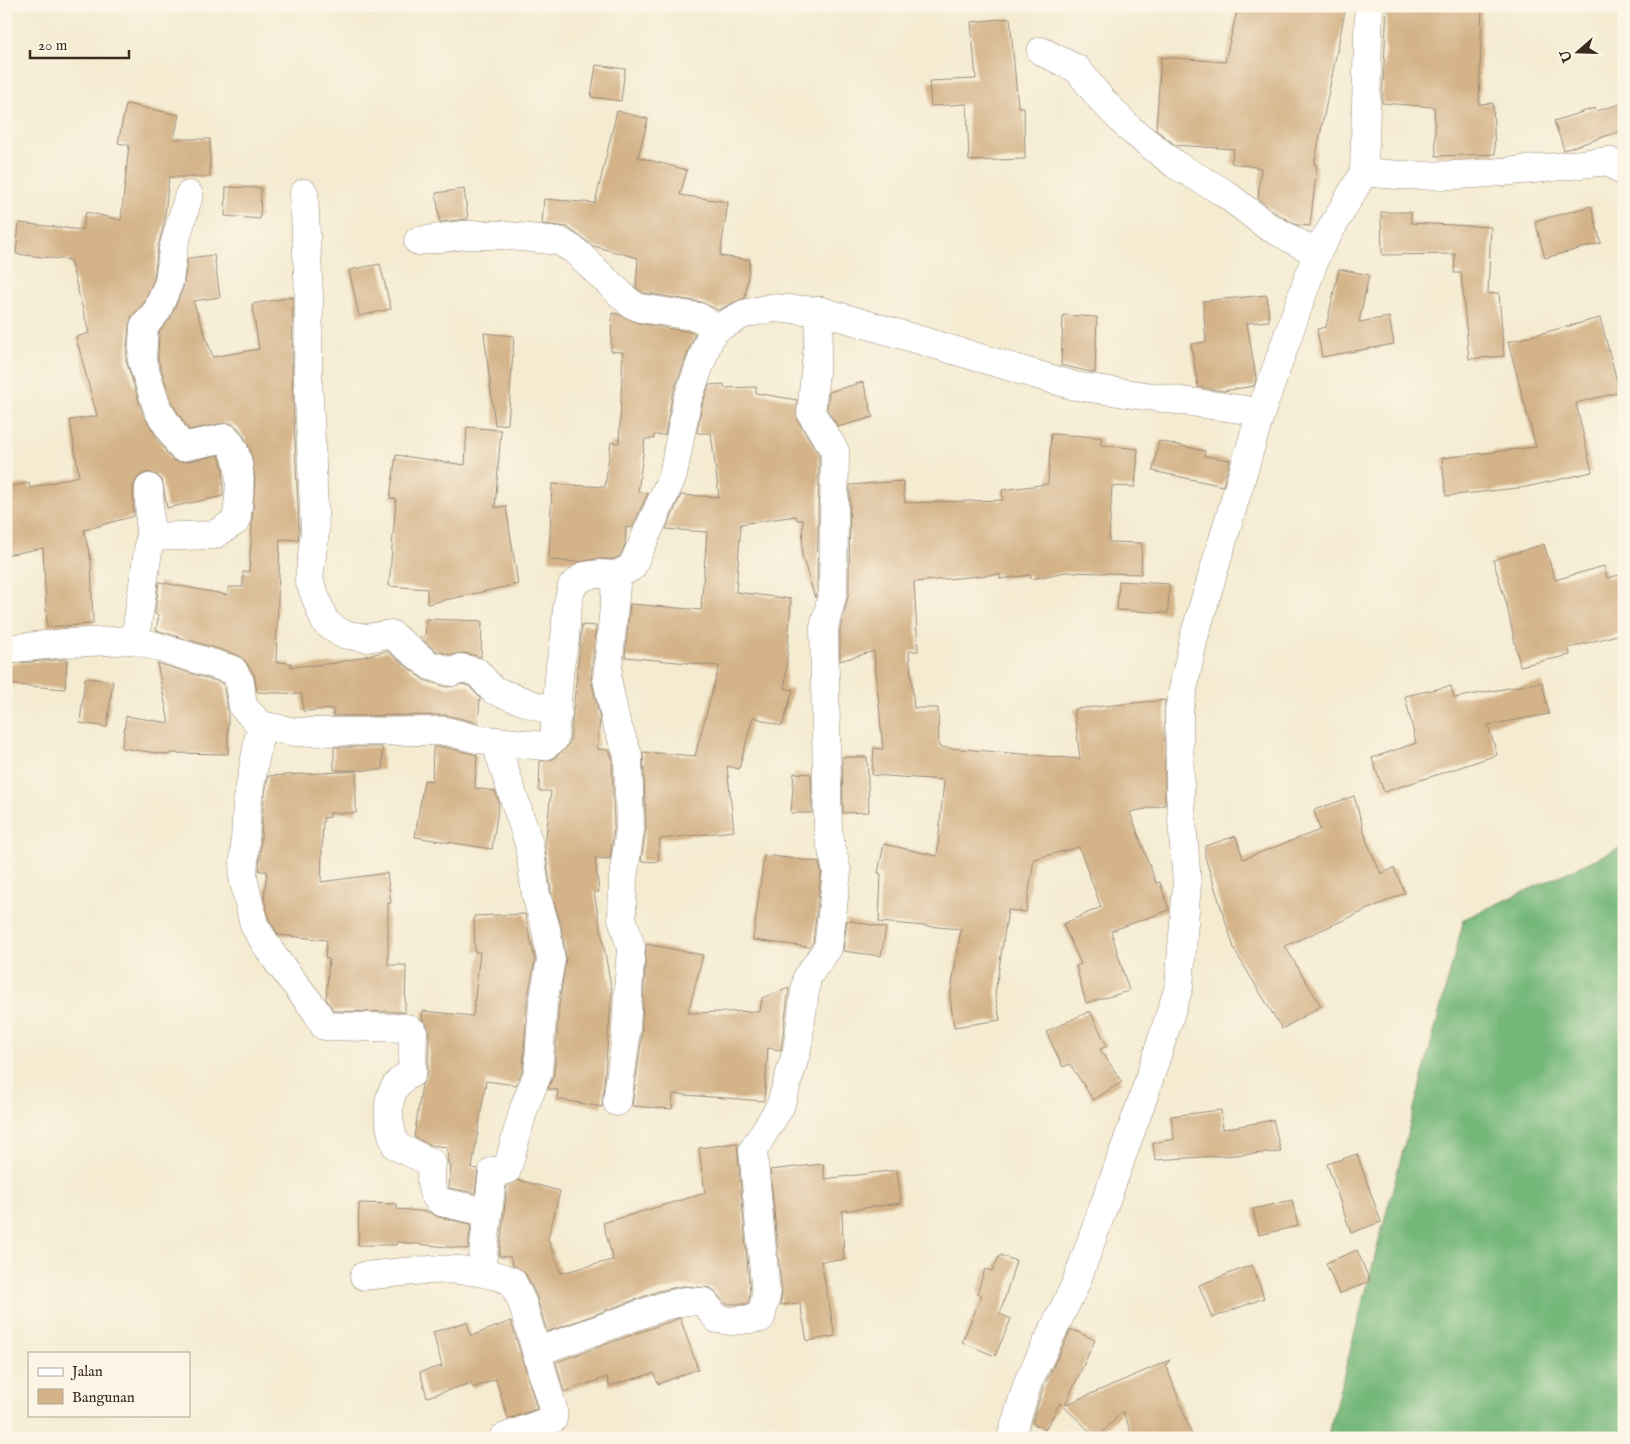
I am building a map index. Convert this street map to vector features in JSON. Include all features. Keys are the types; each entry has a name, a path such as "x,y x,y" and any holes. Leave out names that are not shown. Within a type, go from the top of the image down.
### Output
{"street":[{"path":"1011,1438 1028,1382 1076,1283 1144,1095 1179,987 1187,884 1180,793 1179,709 1194,637 1261,412 1317,253 1364,172 1369,6"},
{"path":"1041,51 1077,69 1101,99 1130,129 1176,165 1223,192 1267,226 1317,253"},
{"path":"1364,172 1400,176 1513,170 1610,161 1624,172"},
{"path":"304,193 309,296 308,376 314,531 309,580 325,622 342,634 366,638 390,634 430,665 452,672 461,668 477,672 493,690 558,714"},
{"path":"150,536 214,535 236,521 240,491 234,447 226,438 181,447 158,410 142,362 144,326 157,311 169,282 173,249 189,195"},
{"path":"418,241 464,235 500,235 559,241 574,250 631,304 640,308 699,318 716,329"},
{"path":"6,649 65,643 135,640 232,670 240,682 243,707 261,725 295,732 309,730 446,731 477,739 544,746 554,739 558,714 560,665 565,639 567,606 572,586 584,576 598,574 617,576 632,566 673,475 691,385 709,340 716,329 744,314 771,308 821,311 1075,386 1261,412"},
{"path":"536,1352 664,1306 686,1301 704,1302 717,1319 731,1321 761,1318 766,1295 753,1150 780,1107 797,1050 807,977 828,948 837,872 828,831 824,628 833,592 834,451 811,413 821,311"},
{"path":"135,640 150,536 149,488"},
{"path":"617,576 608,679 616,722 628,755 630,829 623,878 622,918 631,947 625,1043 617,1102"},
{"path":"261,725 247,804 243,877 254,925 274,956 316,1011 324,1026 407,1028 413,1032 412,1073 399,1079 389,1096 390,1130 396,1146 432,1163 431,1182 435,1198 440,1202 486,1212"},
{"path":"481,1271 486,1212 493,1171 507,1170 524,1108 538,1073 542,1003 551,960 546,928 536,895 529,844 495,741"},
{"path":"364,1276 453,1268 481,1271 512,1281 522,1302 553,1409 553,1419 503,1438"}],"green space":[{"path":"1624,846 1624,1438 1327,1438 1464,919"}],"building":[{"path":"1238,6 1346,6 1314,165 1317,165 1310,226 1297,225 1276,213 1258,199 1261,168 1231,163 1234,149 1175,145 1156,130 1161,57 1225,62"},
{"path":"1387,6 1482,6 1479,104 1493,103 1495,154 1436,156 1434,107 1382,103"},
{"path":"1010,18 1018,107 1024,107 1025,159 969,161 967,104 931,106 929,81 976,79 971,22"},
{"path":"596,65 625,69 621,101 591,97"},
{"path":"1624,103 1624,130 1564,150 1554,121 1595,108 1596,111"},
{"path":"126,104 179,115 174,139 210,139 210,177 169,177 164,224 158,247 154,278 144,303 132,316 129,325 126,360 143,415 168,455 174,461 184,462 219,455 223,469 223,496 167,508 162,480 157,475 149,472 141,475 136,480 133,488 134,516 84,530 91,561 93,624 47,627 43,548 6,555 6,487 29,483 30,488 79,476 70,420 97,416 76,337 89,333 70,260 16,254 19,223 82,230 86,212 121,220 129,145 118,143"},
{"path":"617,111 648,119 638,157 687,170 680,195 728,202 720,256 750,260 745,298 718,310 701,302 644,293 636,288 638,258 593,246 567,227 542,224 544,199 595,203"},
{"path":"226,187 261,188 260,219 225,216"},
{"path":"464,189 468,219 440,222 436,193"},
{"path":"1591,206 1601,243 1545,258 1535,221"},
{"path":"1381,212 1411,212 1411,223 1491,227 1488,294 1499,293 1504,356 1469,359 1461,273 1454,273 1455,254 1382,255"},
{"path":"214,255 220,297 193,301 213,357 259,349 252,304 293,297 292,377 299,530 298,540 280,539 276,662 291,663 291,667 336,663 387,651 424,680 447,687 462,684 469,686 480,698 478,723 446,715 333,716 333,709 303,711 302,694 257,692 254,674 246,662 238,655 156,630 159,615 155,614 159,582 228,595 228,587 243,587 243,572 249,572 255,478 251,453 246,440 239,429 231,423 189,430 172,403 158,359 159,332 171,317 183,288 188,258"},
{"path":"380,264 391,309 359,316 349,270"},
{"path":"1339,269 1369,275 1359,322 1389,317 1394,344 1322,357 1317,329 1326,327"},
{"path":"1267,295 1269,321 1247,323 1256,378 1254,386 1223,391 1198,387 1191,344 1206,342 1203,301"},
{"path":"612,313 638,323 695,333 672,396 665,435 654,435 654,439 645,439 638,492 648,493 632,528 626,527 625,545 620,556 613,559 578,562 549,560 552,484 605,487 611,442 619,443 623,352 611,351"},
{"path":"1063,315 1097,317 1095,373 1061,365"},
{"path":"1600,318 1620,392 1576,403 1592,472 1526,487 1446,496 1442,458 1536,447 1508,342"},
{"path":"484,333 514,336 508,424 495,425"},
{"path":"863,382 873,417 838,427 827,409 829,392"},
{"path":"724,384 724,388 756,387 756,393 797,400 798,421 819,455 817,590 815,598 802,556 803,520 797,520 796,516 741,524 736,592 791,599 785,688 793,690 782,726 753,717 739,769 727,766 734,831 660,839 658,862 641,861 646,829 643,752 695,756 719,666 625,657 630,604 701,610 707,532 666,529 681,495 719,497 711,433 697,433 702,405 709,385"},
{"path":"467,427 501,430 495,508 506,506 518,584 427,604 427,589 389,586 396,499 390,498 396,455 465,465"},
{"path":"1051,434 1101,437 1101,445 1138,449 1135,487 1112,486 1109,542 1142,543 1141,574 1066,572 1031,579 1030,575 1000,579 1000,574 914,582 918,651 909,651 914,708 938,708 939,747 1080,759 1074,709 1165,700 1165,805 1130,812 1156,883 1160,882 1169,910 1111,931 1129,991 1086,1003 1076,966 1081,964 1063,924 1101,907 1079,847 1034,859 1026,912 1008,910 995,994 1000,1020 954,1027 950,997 961,929 879,922 881,874 878,873 884,844 937,856 944,780 872,775 874,748 883,749 874,651 840,661 840,630 849,592 850,485 903,481 905,503 1003,500 1002,490 1048,484"},
{"path":"1159,441 1205,451 1204,456 1230,460 1223,486 1153,471"},
{"path":"1544,544 1555,580 1604,566 1607,578 1624,574 1624,633 1569,648 1570,655 1520,666 1506,602 1493,560"},
{"path":"1119,581 1169,584 1168,613 1117,610"},
{"path":"426,619 482,621 481,657 464,653 451,655 436,651 420,638 425,636"},
{"path":"582,625 596,626 591,678 600,720 597,749 609,750 612,758 614,828 610,859 595,858 599,892 594,892 612,992 602,1107 557,1099 558,1090 548,1089 554,1074 559,1005 566,958 561,925 551,892 545,847 551,791 539,791 540,761 553,759 567,747 570,741"},
{"path":"67,659 65,689 6,684 6,664"},
{"path":"157,663 223,683 228,711 228,754 170,753 170,755 122,748 126,716 169,723"},
{"path":"85,678 113,681 107,727 80,723"},
{"path":"1542,682 1549,714 1488,725 1497,755 1384,792 1372,758 1416,743 1405,696 1451,686 1454,698"},
{"path":"334,747 382,747 383,770 334,770"},
{"path":"433,747 444,747 477,755 475,788 495,791 499,802 492,849 415,837 424,780 432,781"},
{"path":"842,757 867,757 869,812 843,813"},
{"path":"356,771 356,813 330,813 330,817 323,818 321,882 387,873 391,903 388,903 388,965 406,965 405,1012 334,1011 326,999 329,959 325,958 327,940 278,935 269,919 264,898 267,871 259,871 263,806 268,776"},
{"path":"794,773 811,774 812,813 791,813"},
{"path":"1354,796 1367,842 1381,874 1394,868 1405,893 1285,946 1321,1006 1282,1029 1235,951 1205,857 1205,846 1236,836 1243,859 1320,830 1314,810"},
{"path":"764,855 819,862 821,873 813,942 809,947 753,940"},
{"path":"525,914 535,960 527,1002 523,1069 516,1085 486,1081 472,1168 478,1169 475,1193 449,1188 451,1165 448,1164 447,1147 430,1145 414,1137 422,1085 428,1073 429,1032 427,1025 422,1019 423,1011 473,1016 480,952 475,952 474,916"},
{"path":"847,920 886,928 881,956 843,951"},
{"path":"646,944 703,955 688,1013 760,1011 762,998 789,988 781,1050 768,1048 764,1101 673,1094 672,1109 632,1106 641,1044"},
{"path":"1090,1011 1107,1046 1100,1049 1122,1082 1093,1100 1070,1064 1063,1067 1046,1032"},
{"path":"1221,1110 1223,1129 1273,1120 1281,1152 1155,1160 1153,1143 1174,1139 1171,1116"},
{"path":"737,1143 750,1294 748,1304 726,1304 711,1288 683,1286 659,1291 547,1332 537,1298 526,1274 513,1265 510,1257 499,1256 507,1186 518,1180 560,1191 548,1239 561,1273 613,1260 603,1223 705,1193 699,1148"},
{"path":"1357,1154 1381,1222 1351,1233 1327,1164"},
{"path":"823,1164 825,1179 897,1170 901,1203 842,1211 844,1260 821,1261 835,1336 807,1341 800,1303 780,1305 782,1294 770,1170"},
{"path":"1292,1200 1298,1226 1259,1235 1253,1209"},
{"path":"359,1203 397,1204 397,1209 429,1212 438,1217 471,1224 468,1249 396,1242 396,1245 358,1245"},
{"path":"1357,1250 1370,1281 1339,1294 1326,1263"},
{"path":"1000,1255 1016,1261 1000,1314 1011,1319 995,1356 962,1342 982,1295 977,1293 985,1269 992,1271"},
{"path":"1252,1265 1264,1298 1212,1318 1199,1285"},
{"path":"680,1318 698,1369 658,1384 654,1373 609,1386 607,1377 564,1392 556,1362"},
{"path":"511,1321 537,1409 508,1419 496,1379 473,1388 471,1383 427,1397 420,1372 442,1366 433,1332 467,1322 471,1336"},
{"path":"1071,1329 1095,1340 1065,1405 1170,1360 1166,1365 1193,1438 1133,1438 1123,1411 1097,1438 1060,1403 1045,1430 1032,1423 1043,1388"}]}
